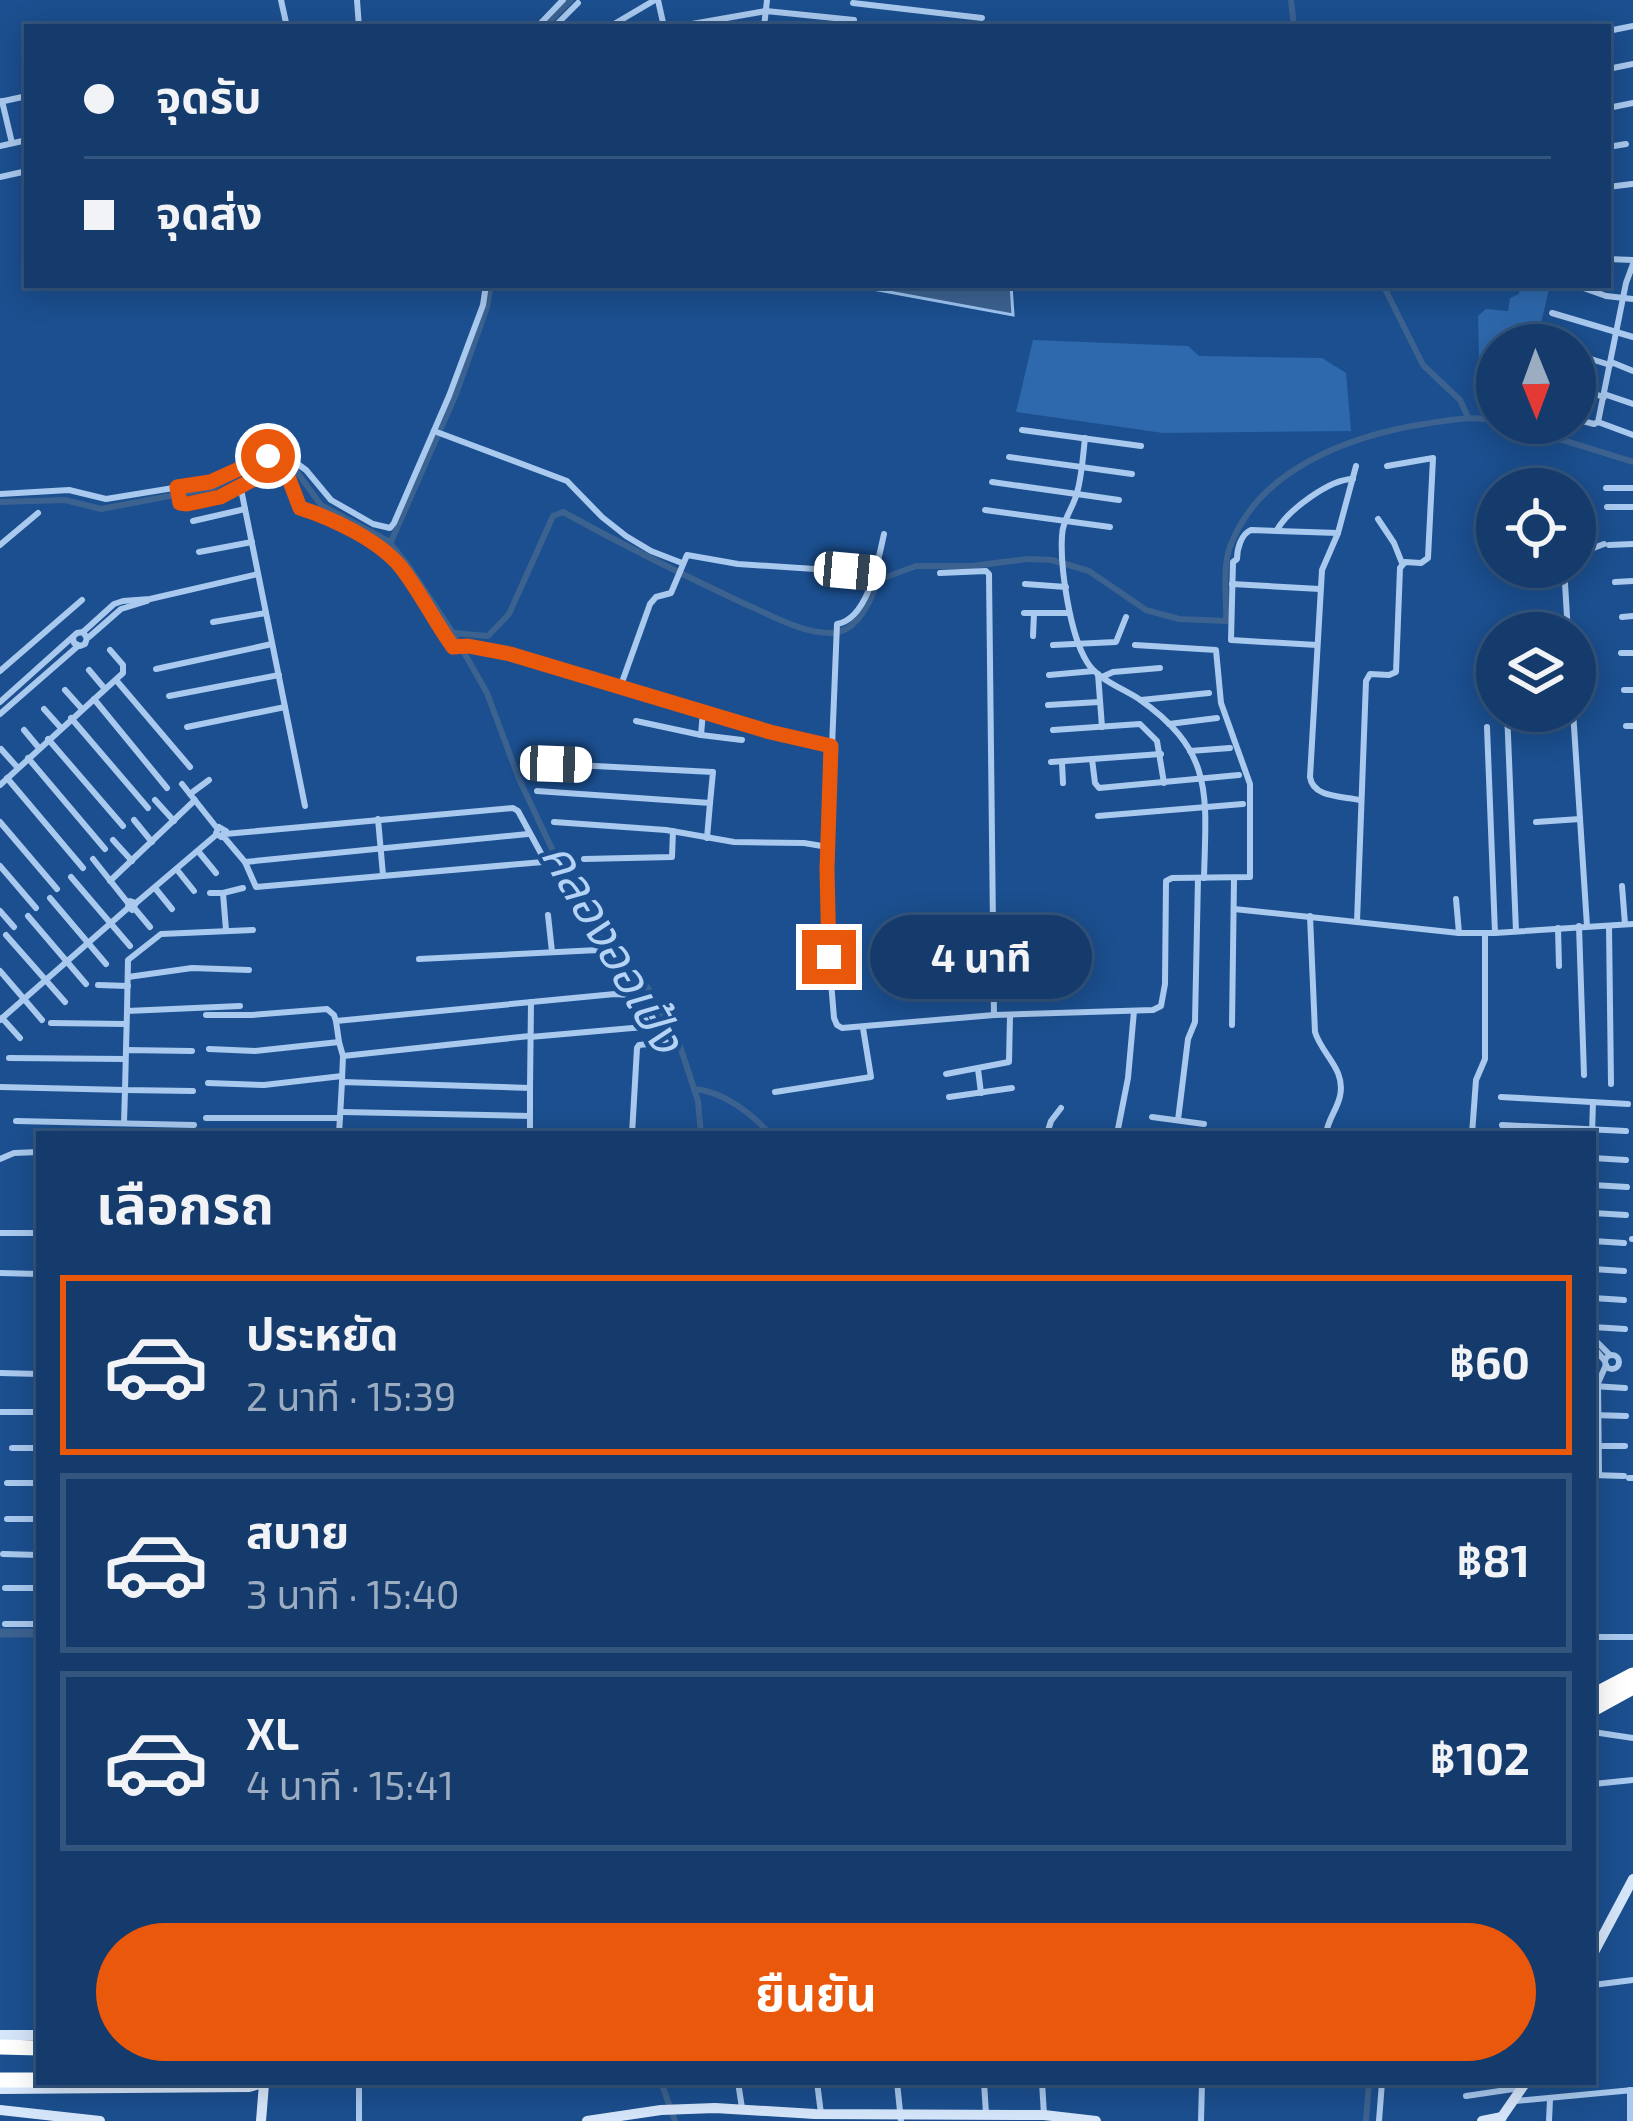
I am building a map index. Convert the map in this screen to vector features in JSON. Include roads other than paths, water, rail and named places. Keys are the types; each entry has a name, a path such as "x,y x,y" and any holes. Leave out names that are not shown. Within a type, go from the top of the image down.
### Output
{"highway":[{"path":"1596,1694 1633,1675"},
{"path":"1596,1706 1633,1687"},
{"path":"0,2047 36,2048"},
{"path":"0,2084 33,2080"}],"street":[{"path":"540,24 562,0"},
{"path":"613,24 657,0"},
{"path":"764,24 767,0"},
{"path":"692,24 766,11 854,23 852,2 982,18"},
{"path":"557,24 578,3"},
{"path":"944,12 945,24"},
{"path":"1,102 12,143"},
{"path":"0,146 24,141"},
{"path":"1611,146 1626,144"},
{"path":"1633,262 1598,422 1633,434"},
{"path":"0,494 69,490 106,499 178,494 262,457 275,456 301,466 336,504 390,528 434,431 486,288"},
{"path":"1583,288 1628,299"},
{"path":"1552,313 1633,337"},
{"path":"1596,360 1633,370"},
{"path":"1596,394 1633,404"},
{"path":"1022,430 1141,446"},
{"path":"434,431 567,481 626,536 682,565"},
{"path":"1085,438 1077,493 1062,536 1069,613 1079,643 1098,674 1169,724 1190,751 1203,779 1206,807 1196,1016 1188,1039 1178,1120"},
{"path":"1009,457 1132,474"},
{"path":"1387,466 1433,458 1428,558 1402,564"},
{"path":"1356,466 1338,532 1323,565 1311,785 1318,792 1360,800"},
{"path":"178,494 184,504 212,500 261,476 284,476 300,508 328,518 393,559 451,646 510,654 831,746"},
{"path":"1277,530 1287,516 1328,486 1353,479"},
{"path":"992,482 1120,500"},
{"path":"1606,488 1633,488"},
{"path":"242,494 305,806"},
{"path":"1606,507 1633,507"},
{"path":"193,520 245,509"},
{"path":"985,510 1110,527"},
{"path":"0,545 38,513"},
{"path":"1357,922 1366,681 1370,674 1389,675 1397,669 1402,564 1378,519"},
{"path":"1317,645 1231,640 1233,562 1246,531 1338,532"},
{"path":"884,534 875,573 851,619 836,625 829,957 835,1018 842,1028 994,1015 1153,1010 1163,1002 1166,881 1247,878 1250,784 1221,703 1216,650 1136,645"},
{"path":"199,552 252,542"},
{"path":"1596,548 1633,544"},
{"path":"621,686 650,604 671,593 689,554 738,564 875,573"},
{"path":"940,573 989,574 994,1015"},
{"path":"0,714 75,642 76,633 85,635 114,604 258,574"},
{"path":"1615,582 1633,581"},
{"path":"1024,584 1066,586"},
{"path":"1232,584 1320,589"},
{"path":"0,671 82,600"},
{"path":"213,622 266,613"},
{"path":"1033,637 1029,613 1069,613"},
{"path":"1622,617 1633,616"},
{"path":"1053,645 1116,641 1126,617"},
{"path":"0,702 75,642"},
{"path":"156,669 272,644"},
{"path":"83,868 4,781 116,680 124,670 110,650"},
{"path":"1622,653 1633,653"},
{"path":"1049,675 1160,668"},
{"path":"89,670 105,689"},
{"path":"1098,674 1102,727"},
{"path":"169,697 279,675"},
{"path":"116,680 190,767"},
{"path":"65,690 82,709"},
{"path":"1141,700 1209,693"},
{"path":"94,699 167,788"},
{"path":"1048,705 1099,702"},
{"path":"187,727 285,707"},
{"path":"44,709 61,728"},
{"path":"701,735 704,711"},
{"path":"71,718 148,808"},
{"path":"1169,724 1216,718"},
{"path":"636,721 742,740"},
{"path":"1053,730 1140,724 1155,737 1164,783"},
{"path":"24,730 39,748"},
{"path":"1487,732 1495,933"},
{"path":"1508,732 1516,931"},
{"path":"1574,732 1584,1075"},
{"path":"49,739 123,826"},
{"path":"1190,751 1230,748"},
{"path":"1,749 18,768"},
{"path":"1052,762 1161,754"},
{"path":"28,758 105,849"},
{"path":"1092,759 1097,788 1239,776"},
{"path":"1062,762 1063,783"},
{"path":"536,763 712,772 707,838"},
{"path":"110,881 174,821 209,780"},
{"path":"20,1038 1,1018 220,833 513,808 543,862 256,887 245,862 220,833 182,784"},
{"path":"537,791 710,803"},
{"path":"154,800 174,821"},
{"path":"1098,816 1243,804"},
{"path":"378,818 383,875"},
{"path":"1536,822 1580,819"},
{"path":"134,820 152,842"},
{"path":"0,822 56,889"},
{"path":"554,822 828,847"},
{"path":"584,859 672,857 673,831"},
{"path":"245,862 529,834"},
{"path":"113,840 132,861"},
{"path":"198,850 216,873"},
{"path":"93,859 150,927"},
{"path":"0,866 36,908"},
{"path":"177,870 194,891"},
{"path":"71,877 130,946"},
{"path":"1232,1025 1234,878"},
{"path":"1234,909 1485,934 1629,924 1622,886"},
{"path":"155,888 172,909"},
{"path":"210,892 243,888"},
{"path":"223,893 226,930"},
{"path":"50,898 106,964"},
{"path":"1456,899 1459,933"},
{"path":"0,911 14,927"},
{"path":"28,916 86,984"},
{"path":"548,916 553,952"},
{"path":"1310,916 1315,1031 1342,1084 1326,1131"},
{"path":"1609,925 1611,1084"},
{"path":"1558,927 1559,966"},
{"path":"124,1123 128,961 161,934 254,930"},
{"path":"1472,1131 1476,1080 1485,1061 1485,934"},
{"path":"6,935 65,1002"},
{"path":"419,959 606,953 625,973 665,1040 665,1044 637,1048 632,1131"},
{"path":"128,976 192,968 249,970"},
{"path":"0,970 47,1021 126,1024"},
{"path":"98,985 128,986"},
{"path":"336,1021 625,994 635,1001 647,1024 343,1056"},
{"path":"530,1131 531,1002"},
{"path":"127,1011 240,1006"},
{"path":"206,1015 327,1009 334,1015 343,1056 339,1131"},
{"path":"1119,1131 1134,1011"},
{"path":"946,1074 1009,1063 1010,1015"},
{"path":"776,1092 871,1077 863,1028"},
{"path":"208,1049 255,1051 339,1042"},
{"path":"9,1058 192,1051"},
{"path":"978,1069 981,1093"},
{"path":"208,1083 250,1086 342,1079 530,1088"},
{"path":"0,1087 193,1091"},
{"path":"949,1097 1012,1088"},
{"path":"1501,1097 1628,1104"},
{"path":"1592,1131 1593,1102"},
{"path":"1048,1131 1060,1108"},
{"path":"206,1118 530,1116"},
{"path":"1152,1117 1204,1124"},
{"path":"16,1120 194,1125"},
{"path":"1502,1125 1579,1131"},
{"path":"1596,1132 1626,1131"},
{"path":"0,1159 36,1152"},
{"path":"1596,1158 1626,1160"},
{"path":"1596,1185 1627,1187"},
{"path":"1596,1213 1626,1215"},
{"path":"0,1233 36,1233"},
{"path":"1596,1241 1629,1241"},
{"path":"1596,1269 1624,1271"},
{"path":"0,1273 36,1274"},
{"path":"1596,1298 1624,1300"},
{"path":"1596,1327 1624,1329"},
{"path":"1596,1346 1613,1364 1598,1388 1596,1475 1629,1477"},
{"path":"0,1373 36,1374"},
{"path":"1598,1388 1625,1388"},
{"path":"0,1412 36,1412"},
{"path":"1596,1415 1626,1417"},
{"path":"1596,1446 1625,1446"},
{"path":"12,1448 36,1448"},
{"path":"7,1483 36,1483"},
{"path":"7,1519 36,1519"},
{"path":"3,1554 36,1555"},
{"path":"5,1588 36,1588"},
{"path":"5,1624 36,1624"},
{"path":"1596,1637 1633,1637"},
{"path":"1596,1732 1633,1738"},
{"path":"1596,1784 1633,1780"},
{"path":"1597,1937 1632,1882"},
{"path":"1596,1985 1633,1980"},
{"path":"0,2035 36,2035"},
{"path":"0,2084 36,2084"},
{"path":"83,2085 257,2085"},
{"path":"261,2121 265,2085"},
{"path":"359,2085 359,2121"},
{"path":"818,2085 821,2114"},
{"path":"897,2085 902,2117"},
{"path":"984,2085 986,2114"},
{"path":"1042,2085 1044,2115"},
{"path":"1201,2121 1202,2085"},
{"path":"1379,2121 1382,2085"},
{"path":"1466,2096 1524,2085"},
{"path":"1482,2121 1500,2119 1524,2085"},
{"path":"1515,2101 1631,2090 1630,2121"},
{"path":"1550,2099 1550,2121"},
{"path":"586,2121 682,2109 715,2115 986,2114 1096,2121"},
{"path":"0,2110 100,2121"}],"waterway":[{"path":"547,24 571,0"},
{"path":"1291,0 1294,24"},
{"path":"390,544 456,394 490,288"},
{"path":"1384,288 1423,365 1460,400 1468,417"},
{"path":"453,633 488,636 509,614 553,516 563,512 745,604 821,632 849,627 867,606 878,580 916,566 1027,559 1052,560 1089,571 1146,610 1179,619 1226,621 1230,547 1243,520 1284,477 1366,437 1476,418"},
{"path":"1575,444 1633,462"},
{"name":"คลองออเป้ง","path":"0,502 65,500 101,509 212,488 253,466 271,463 297,472 321,505 388,541 453,633 487,693 519,779 600,937 648,988 680,1046 698,1101 701,1131"},
{"path":"694,1089 736,1105 767,1131"},
{"path":"0,1633 36,1633"},
{"name":"คลองออเป้ง","path":"662,2085 675,2121"},
{"path":"1366,2121 1369,2085"}]}
